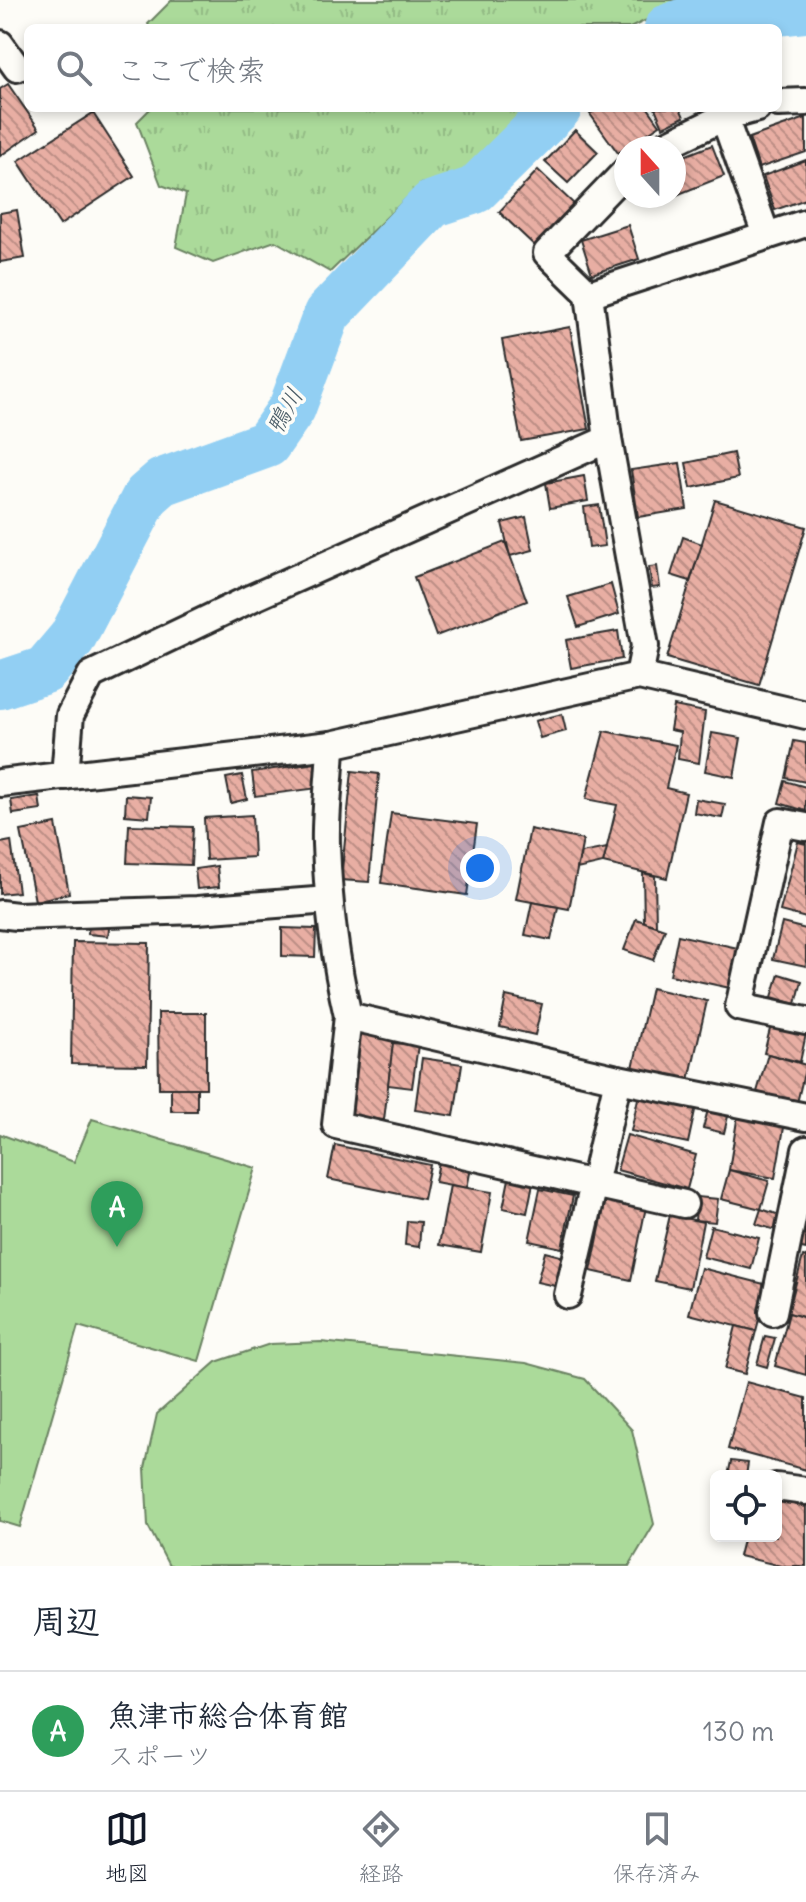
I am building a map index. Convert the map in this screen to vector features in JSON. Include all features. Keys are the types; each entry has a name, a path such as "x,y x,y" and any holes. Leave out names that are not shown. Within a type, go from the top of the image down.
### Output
{"street":[{"path":"0,44 17,68"},
{"path":"782,103 806,102"},
{"path":"685,136 724,117 742,112"},
{"path":"724,117 766,235"},
{"path":"614,180 547,253 589,294 608,439 645,646 639,676"},
{"path":"589,294 806,223"},
{"path":"65,776 70,715 91,675 252,598 608,439"},
{"path":"0,783 331,745 639,676 806,715"},
{"path":"331,745 326,841 329,900 339,978 348,1016 336,1125 684,1204"},
{"path":"806,827 780,822 739,1007 806,1021"},
{"path":"0,914 169,911 329,900"},
{"path":"348,1016 618,1079 806,1117"},
{"path":"568,1295 618,1079"},
{"path":"773,1312 806,1150"},
{"path":"782,1488 806,1491"}],"green space":[{"path":"172,0 783,0 686,8 638,24 148,24"},
{"path":"147,112 530,112 482,168 421,184 330,272 275,241 213,263 176,247 186,194 161,185 137,122"},
{"path":"92,1119 256,1168 199,1361 78,1326 20,1527 0,1521 0,1134 74,1162"},
{"path":"321,1342 526,1363 585,1379 632,1430 654,1524 629,1566 169,1566 148,1526 145,1468 157,1414 216,1362 270,1344"}],"building":[{"path":"8,84 24,112 27,112 39,129 0,156 0,89"},
{"path":"593,112 651,112 660,125 644,136 614,136 614,147 590,114"},
{"path":"657,112 682,112 684,117 663,127"},
{"path":"93,113 134,176 60,225 18,161"},
{"path":"806,118 806,152 759,168 749,138"},
{"path":"575,130 598,152 568,183 545,162"},
{"path":"712,145 724,176 686,191 686,155"},
{"path":"806,160 806,199 775,210 763,176"},
{"path":"538,170 575,205 536,247 499,212"},
{"path":"17,210 25,258 0,262 0,213"},
{"path":"628,225 639,259 592,274 581,240"},
{"path":"570,327 589,429 521,441 502,340"},
{"path":"733,453 738,478 691,488 686,463"},
{"path":"680,463 687,509 638,517 631,470"},
{"path":"584,476 588,501 550,508 546,483"},
{"path":"715,500 806,527 759,685 667,658"},
{"path":"599,505 605,546 589,548 584,507"},
{"path":"526,517 533,550 510,556 502,523"},
{"path":"683,537 702,544 690,581 671,575"},
{"path":"505,542 527,601 436,636 414,577"},
{"path":"657,566 660,587 652,588 649,567"},
{"path":"611,584 619,614 578,627 568,597"},
{"path":"618,631 622,659 571,668 566,640"},
{"path":"674,706 705,712 699,763 678,759 680,732 670,730"},
{"path":"562,714 566,731 540,738 535,721"},
{"path":"604,731 676,745 666,788 686,793 667,878 603,863 617,805 586,799"},
{"path":"712,733 741,738 734,777 705,771"},
{"path":"794,741 806,743 806,782 786,778"},
{"path":"316,763 319,788 255,796 252,772"},
{"path":"352,771 379,774 369,882 341,880"},
{"path":"242,775 247,799 231,803 226,778"},
{"path":"785,781 806,787 806,811 779,803"},
{"path":"126,795 151,797 149,817 125,815"},
{"path":"39,796 41,810 13,814 11,800"},
{"path":"696,799 725,804 722,818 694,813"},
{"path":"391,813 477,824 467,895 381,883"},
{"path":"252,815 254,857 206,860 204,818"},
{"path":"56,824 69,893 35,901 21,831"},
{"path":"129,825 193,827 191,865 127,863"},
{"path":"530,829 583,840 569,909 516,899"},
{"path":"11,841 18,892 0,894 0,843"},
{"path":"798,842 806,844 806,918 780,911"},
{"path":"607,848 603,863 577,869 581,853"},
{"path":"217,866 219,887 197,889 195,869"},
{"path":"643,873 655,876 656,926 644,922"},
{"path":"532,902 558,907 551,940 525,935"},
{"path":"636,919 665,929 653,960 624,950"},
{"path":"89,921 110,922 108,936 88,934"},
{"path":"782,923 806,929 806,966 773,959"},
{"path":"282,928 316,929 315,957 282,956"},
{"path":"678,935 738,948 730,988 670,975"},
{"path":"73,942 149,943 147,1065 71,1064"},
{"path":"779,974 802,981 796,1004 772,997"},
{"path":"651,988 707,1001 689,1080 633,1068"},
{"path":"506,996 542,1004 535,1035 500,1027"},
{"path":"158,1013 206,1013 206,1088 159,1088"},
{"path":"771,1025 806,1034 800,1062 764,1053"},
{"path":"359,1033 394,1037 384,1120 349,1116"},
{"path":"393,1043 418,1045 412,1088 388,1085"},
{"path":"768,1054 806,1065 797,1103 757,1092"},
{"path":"422,1058 462,1064 454,1116 415,1110"},
{"path":"171,1088 197,1088 197,1111 171,1111"},
{"path":"639,1094 696,1106 688,1143 631,1131"},
{"path":"709,1106 729,1112 724,1133 703,1128"},
{"path":"738,1114 785,1122 775,1178 729,1170"},
{"path":"627,1135 696,1155 687,1189 617,1170"},
{"path":"335,1145 430,1165 423,1199 328,1179"},
{"path":"439,1162 471,1168 467,1188 435,1182"},
{"path":"729,1170 769,1181 761,1209 721,1199"},
{"path":"509,1179 533,1183 527,1213 503,1208"},
{"path":"450,1185 492,1192 481,1252 439,1245"},
{"path":"540,1189 573,1196 562,1248 529,1241"},
{"path":"607,1194 647,1202 631,1280 591,1271"},
{"path":"697,1197 718,1199 715,1222 695,1220"},
{"path":"761,1209 786,1217 782,1232 756,1224"},
{"path":"670,1215 703,1222 690,1288 655,1281"},
{"path":"407,1221 421,1222 419,1247 405,1245"},
{"path":"803,1225 806,1226 806,1249 797,1247"},
{"path":"711,1226 759,1238 751,1269 703,1257"},
{"path":"545,1252 568,1258 560,1287 537,1282"},
{"path":"803,1256 806,1257 806,1318 788,1313"},
{"path":"701,1268 768,1285 756,1331 689,1314"},
{"path":"789,1313 806,1318 806,1375 775,1366"},
{"path":"736,1326 756,1331 745,1374 725,1369"},
{"path":"765,1336 775,1338 767,1367 757,1364"},
{"path":"746,1382 806,1398 806,1470 728,1449"},
{"path":"731,1461 748,1463 747,1470 729,1470"},
{"path":"782,1501 806,1507 806,1566 781,1566 739,1556 742,1542 782,1542"}],"waterway":[{"name":"鴨川","path":"679,24 806,9"},
{"name":"鴨川","path":"0,685 45,670 72,638 146,496 162,482 267,444 292,408 327,314 432,204 475,190 554,112"}],"place":[{"name":"魚津市総合体育館","path":"117,1247"}]}
